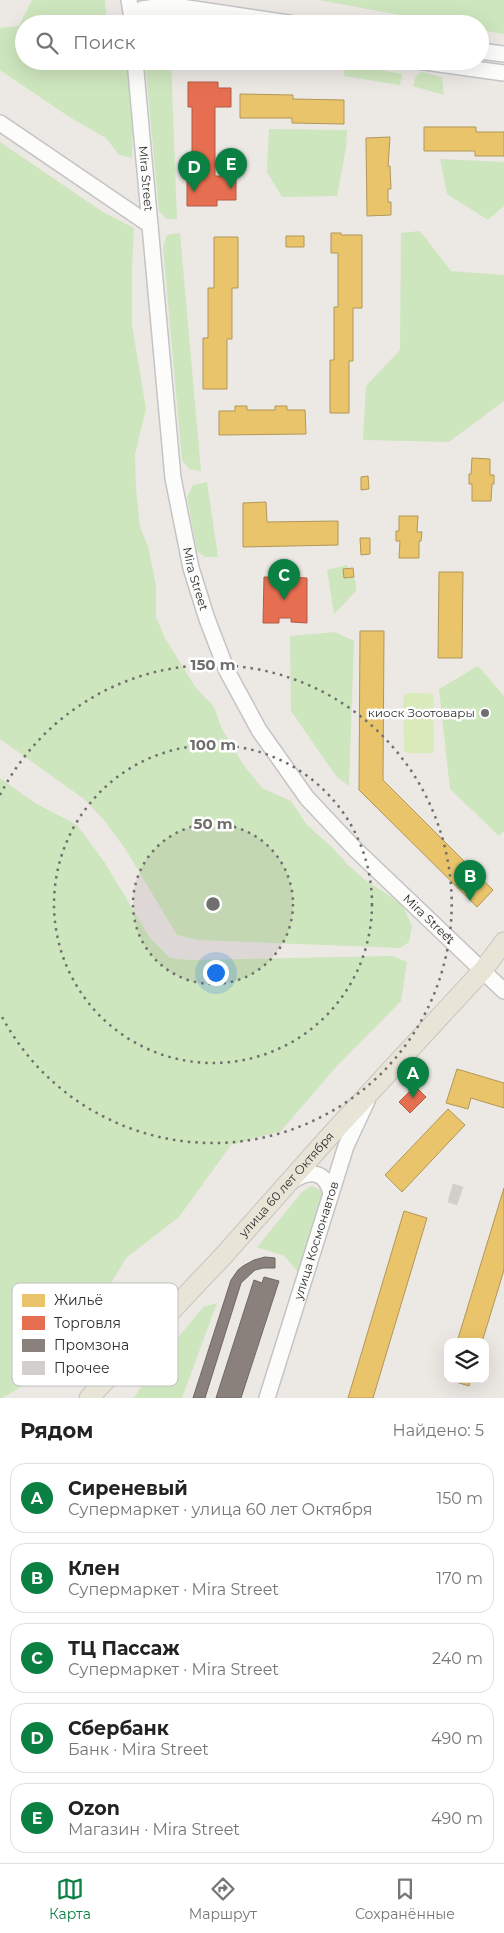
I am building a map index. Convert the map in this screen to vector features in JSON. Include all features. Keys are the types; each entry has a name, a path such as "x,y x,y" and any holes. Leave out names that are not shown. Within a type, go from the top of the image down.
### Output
{"main road":[{"name":"улица 60 лет Октября","path":"178,1304 484,970 504,942"},
{"name":"улица 60 лет Октября","path":"484,970 504,958"},
{"name":"улица 60 лет Октября","path":"89,1398 100,1386"}],"street":[{"path":"129,0 132,15"},
{"path":"138,15 142,9 168,5 235,15"},
{"path":"489,52 504,54"},
{"name":"Mira Street","path":"136,70 173,478 191,568 207,619 227,671 259,730 307,798 355,849 504,991"},
{"path":"482,70 504,73"},
{"path":"0,123 150,225"},
{"name":"улица Космонавтов","path":"267,1398 346,1146 374,1088"},
{"path":"328,1138 337,1134 344,1135 346,1146"},
{"path":"286,1185 302,1174 314,1173 323,1177 329,1184 331,1194"}],"green space":[{"path":"32,0 105,0 106,15 24,15"},
{"path":"319,0 504,0 504,34 489,32 489,15 400,15"},
{"path":"15,26 15,70 131,70 134,76 132,158 119,155 106,138 71,118 0,70 0,28"},
{"path":"146,70 171,70 177,219 166,219 159,211"},
{"path":"345,70 380,70 402,74 400,85 344,76"},
{"path":"422,72 442,77 444,95 413,86 416,76"},
{"path":"269,129 347,130 346,148 337,196 282,197 267,172"},
{"path":"0,142 103,212 134,228 132,325 146,409 135,454 136,488 140,527 148,546 156,585 156,617 165,638 196,688 214,707 222,729 245,767 262,788 291,801 307,825 332,847 348,865 364,879 402,904 412,926 409,942 400,948 199,940 177,935 126,850 104,820 84,799 0,739"},
{"path":"440,159 504,162 504,206 488,220 447,194"},
{"path":"420,231 451,271 504,275 504,401 449,442 363,440 366,386 400,350 401,233"},
{"path":"180,233 201,471 189,469 182,460 163,247 167,235"},
{"path":"207,482 218,557 205,557 197,551 187,497 193,485"},
{"path":"347,565 356,582 356,591 334,614 327,570"},
{"path":"335,632 354,641 349,786 336,776 291,711 290,636"},
{"path":"478,666 504,696 504,831 499,836 450,789 439,689"},
{"path":"408,693 428,693 433,695 434,749 432,753 409,753 404,751 403,698"},
{"path":"0,778 35,803 77,825 105,863 150,938 170,958 189,960 392,956 407,962 401,1001 336,1067 281,1131 231,1145 179,1217 126,1258 111,1283 12,1283 12,1386 23,1386 0,1398"},
{"path":"311,1186 322,1190 323,1198 298,1272 284,1256 257,1247 303,1191"},
{"path":"217,1303 182,1398 134,1398 142,1386 178,1386 178,1338 203,1307"}],"building: Жильё":[{"path":"240,94 293,95 293,99 344,100 344,124 292,123 292,118 240,118"},
{"path":"424,127 476,127 476,132 504,132 504,156 475,156 475,151 424,151"},
{"path":"390,137 388,166 390,166 391,189 388,189 388,202 391,202 391,215 367,216 366,138"},
{"path":"331,233 362,235 362,308 353,308 353,361 349,361 349,413 330,413 330,360 334,360 334,307 338,307 338,253 331,253"},
{"path":"286,236 304,236 304,247 286,247"},
{"path":"214,237 238,237 238,288 232,288 232,339 227,339 227,389 203,389 203,338 208,338 208,288 214,288"},
{"path":"235,406 247,406 247,410 275,410 275,406 287,406 287,410 305,410 306,434 219,435 219,411 235,411"},
{"path":"472,458 490,459 490,475 494,475 491,501 472,501 472,484 469,484 469,474 471,474"},
{"path":"368,476 369,489 361,490 361,477"},
{"path":"266,502 267,522 338,521 338,545 243,547 243,503"},
{"path":"399,516 418,516 417,532 422,532 421,541 419,541 419,558 399,558 400,541 396,541 396,531 399,531"},
{"path":"360,538 370,538 370,554 361,555"},
{"path":"353,568 354,577 344,578 343,569"},
{"path":"439,572 463,572 462,658 438,658"},
{"path":"360,631 384,631 383,780 493,890 477,907 359,790"},
{"path":"457,1069 504,1083 504,1108 471,1098 468,1109 446,1103"},
{"path":"448,1109 465,1125 402,1192 385,1175"},
{"path":"504,1188 504,1270 483,1338 458,1338"},
{"path":"404,1211 427,1218 373,1398 348,1398"},
{"path":"459,1383 470,1383 469,1386"}],"building: Торговля":[{"path":"188,82 218,82 218,88 231,88 231,107 215,107 215,176 236,176 236,200 217,200 217,206 187,206 187,176 192,176 192,107 188,107"},
{"path":"264,577 279,577 279,583 291,583 291,577 307,578 307,623 291,622 291,618 279,618 279,623 263,623"},
{"path":"415,1086 426,1097 410,1113 399,1102"}],"building: Промзона":[{"path":"265,1257 275,1258 275,1268 255,1270 241,1283 205,1398 193,1398 231,1280 243,1266"},
{"path":"264,1277 279,1281 241,1398 216,1398 254,1280 262,1283"}],"building: Прочее":[{"path":"453,1184 463,1187 457,1205 448,1202"}],"place":[{"name":"Ozon","path":"231,189"},
{"name":"Сбербанк","path":"194,192"},
{"name":"ТЦ Пассаж","path":"284,600"},
{"name":"киоск Зоотовары","path":"485,713"},
{"name":"Клен","path":"470,901"},
{"name":"Сиреневый","path":"413,1098"}]}
